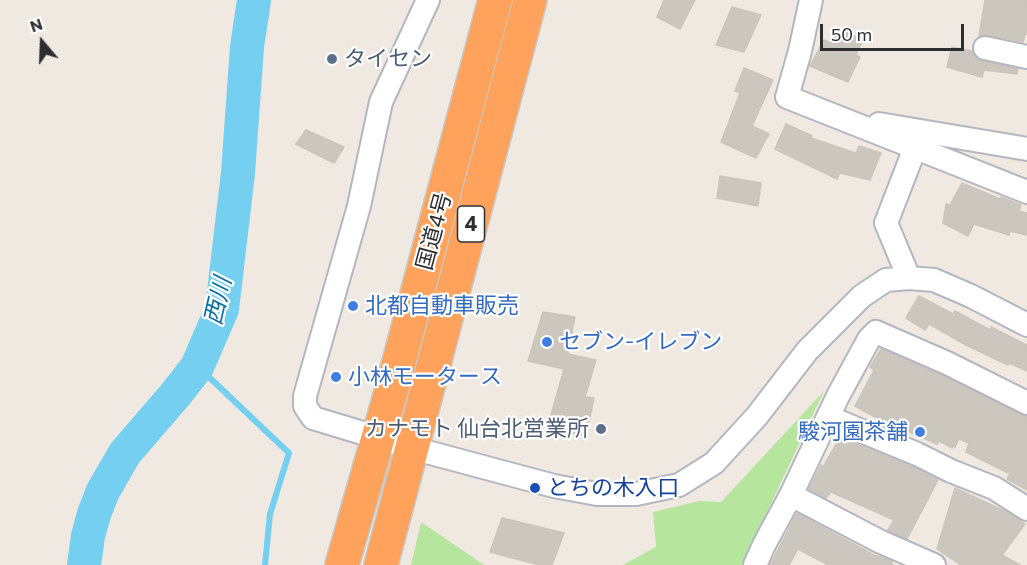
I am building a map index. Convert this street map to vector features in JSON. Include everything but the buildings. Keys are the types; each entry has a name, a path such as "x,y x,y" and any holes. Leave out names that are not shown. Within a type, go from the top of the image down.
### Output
{"highway":[{"name":"国道4号","path":"342,565 394,381 495,0"},
{"name":"国道4号","path":"381,565 530,0"}],"street":[{"path":"428,0 381,102 359,206 305,396 305,406 313,418 412,448 554,486 597,495 636,494 679,485 714,463 757,416 807,351 862,296 886,280 909,278 934,280 1027,325"},
{"path":"811,0 787,97 1027,192"},
{"path":"985,48 1027,57"},
{"path":"840,118 1027,149"},
{"path":"909,278 886,223 915,148"},
{"path":"755,565 828,417 869,339 876,332 947,363 1027,403"},
{"path":"828,417 994,488 1027,509"},
{"path":"791,495 881,542 934,565"}],"green space":[{"path":"824,391 742,565 623,565 656,547 653,512 699,501 721,502"},
{"path":"421,522 484,565 411,565"}],"waterway":[{"name":"西川","path":"84,565 88,536 103,491 125,453 197,367 222,309 238,173 247,47 254,0"},
{"path":"197,367 289,453 270,514 265,565"}],"place":[{"name":"タイセン","path":"332,59"},
{"name":"北都自動車販売","path":"353,306"},
{"name":"セブン-イレブン","path":"547,342"},
{"name":"小林モータース","path":"336,377"},
{"name":"カナモト 仙台北営業所","path":"601,429"},
{"name":"駿河園茶舗","path":"920,432"},
{"name":"とちの木入口","path":"535,488"}]}
